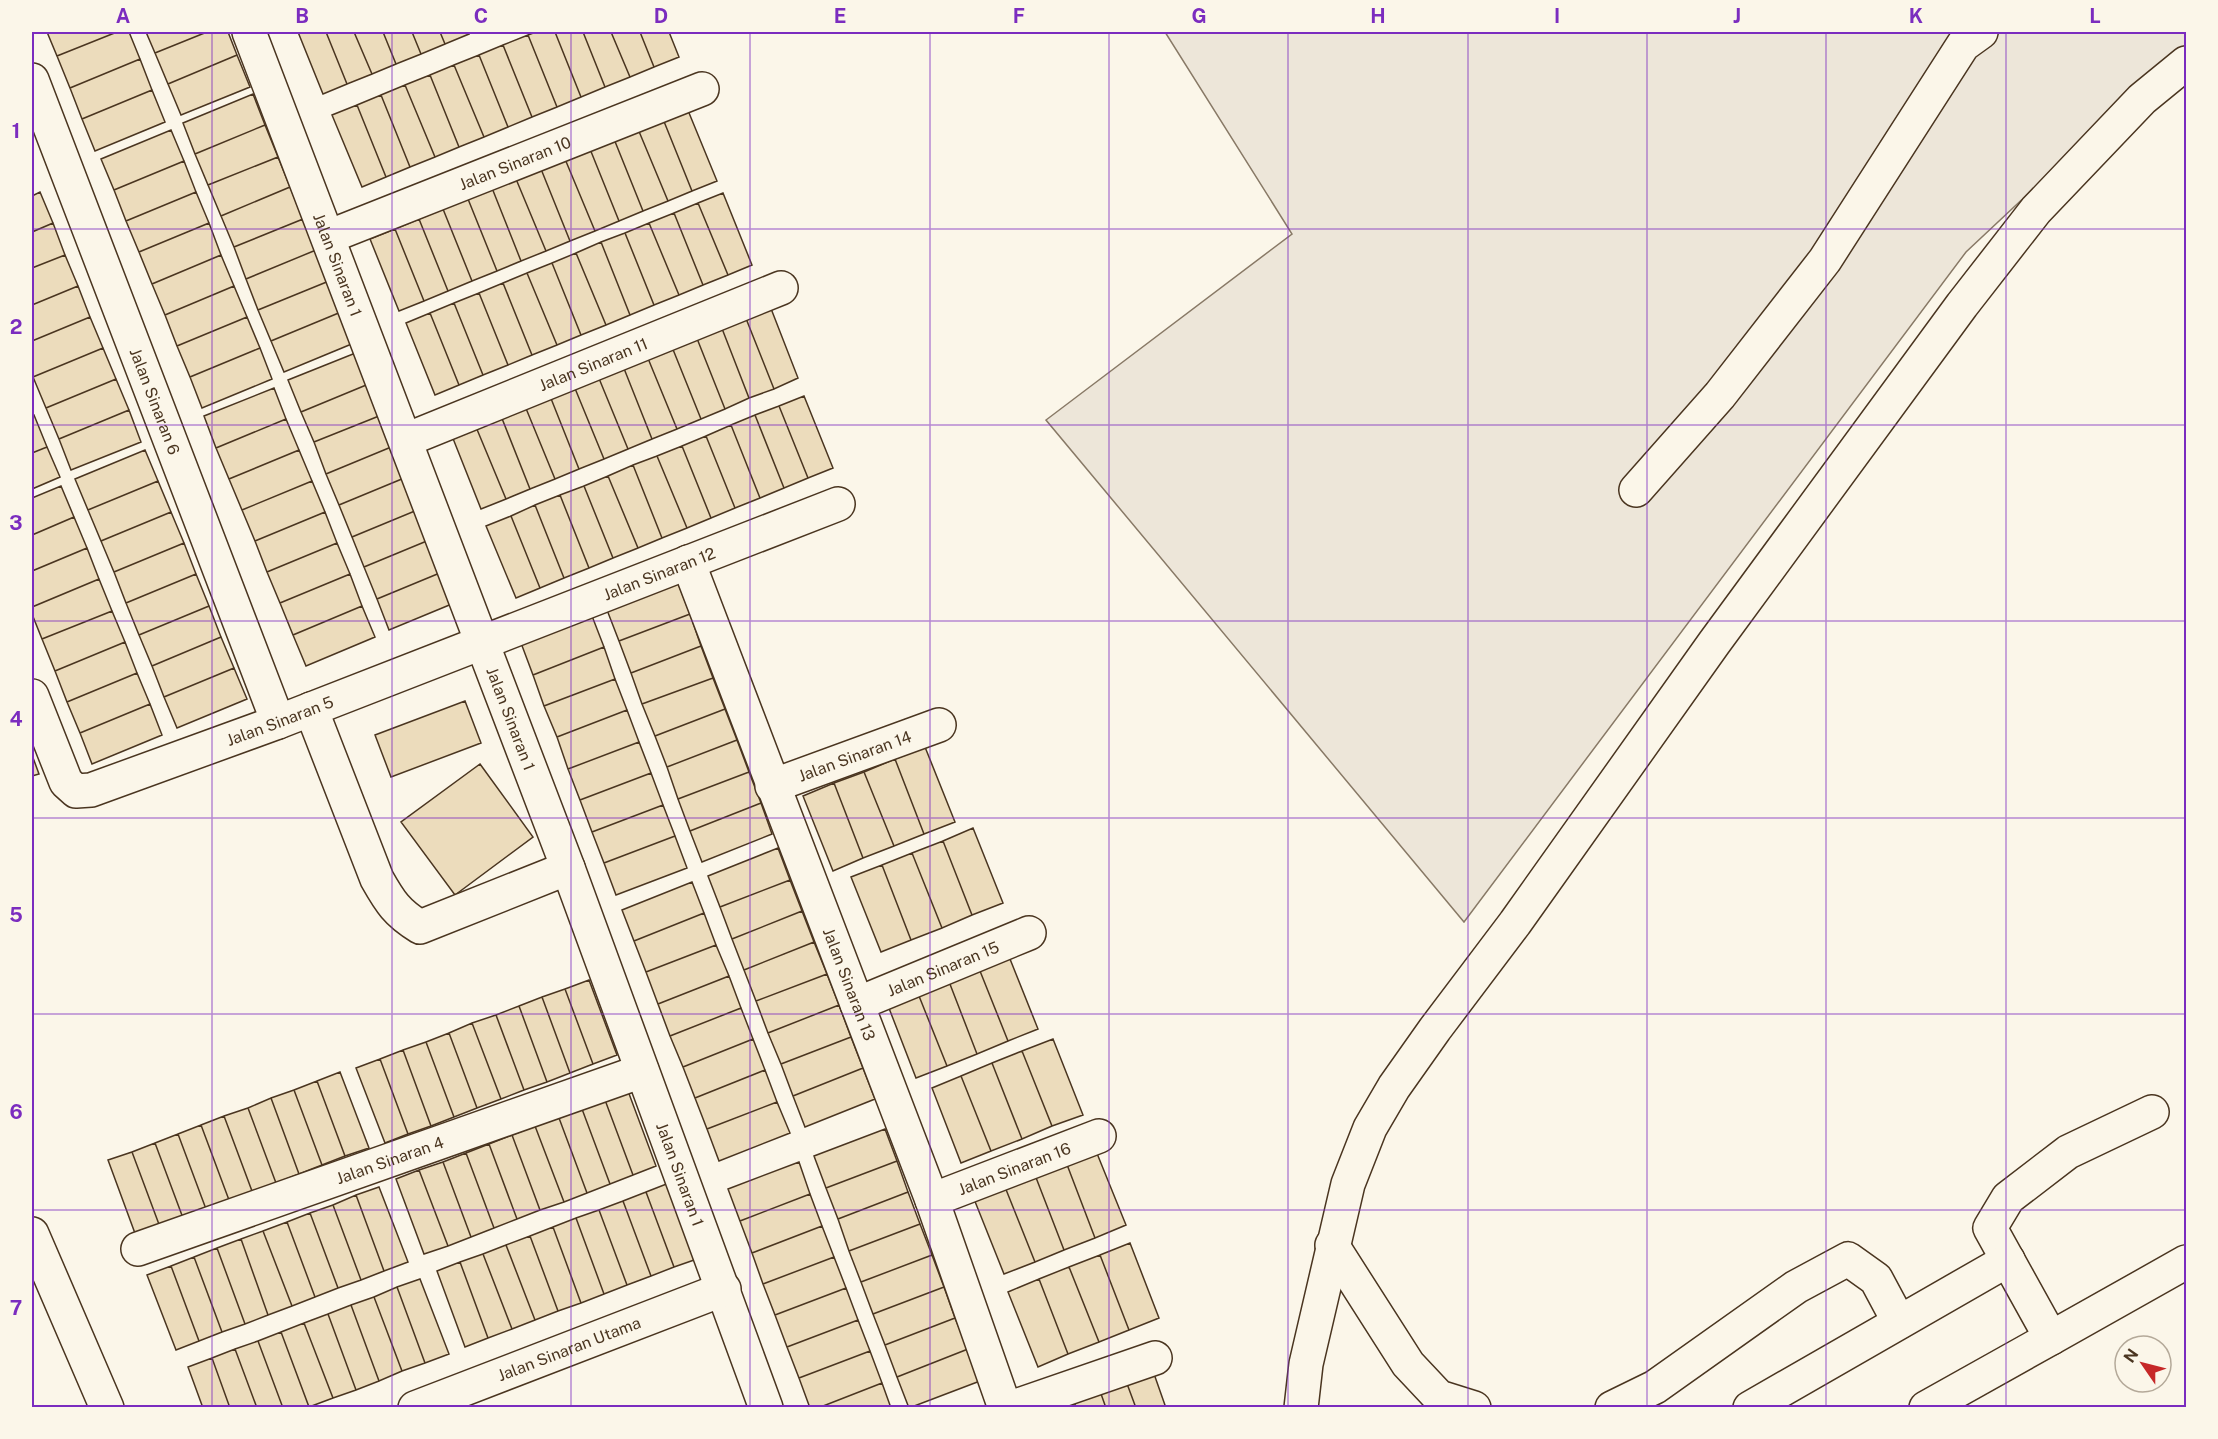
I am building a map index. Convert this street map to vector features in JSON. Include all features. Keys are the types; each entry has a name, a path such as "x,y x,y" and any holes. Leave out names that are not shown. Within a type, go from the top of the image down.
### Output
{"street":[{"name":"Jalan Sinaran 1","path":"249,32 568,868 766,1407"},
{"path":"1636,490 1720,395 1825,260 1963,45 1981,32"},
{"path":"1301,1407 1306,1364 1348,1184 1370,1128 1394,1087 1515,923 1721,633 1955,315 2029,219 2142,99 2187,63"},
{"name":"Jalan Sinaran 6","path":"32,80 278,722"},
{"name":"Jalan Sinaran 10","path":"328,237 702,90"},
{"name":"Jalan Sinaran 11","path":"406,440 781,288"},
{"name":"Jalan Sinaran 12","path":"481,642 838,504"},
{"name":"Jalan Sinaran 13","path":"688,562 932,1200 1005,1407"},
{"name":"Jalan Sinaran 5","path":"32,696 66,782 76,791 91,790 278,722 481,642"},
{"path":"311,709 377,879 390,902 402,915 420,927 568,868"},
{"name":"Jalan Sinaran 14","path":"772,786 939,725"},
{"name":"Jalan Sinaran 15","path":"857,1004 1029,933"},
{"name":"Jalan Sinaran 4","path":"138,1249 642,1071"},
{"path":"2051,1338 1990,1228 2008,1198 2068,1152 2152,1112"},
{"name":"Jalan Sinaran 16","path":"932,1200 1099,1136"},
{"path":"32,1234 107,1407"},
{"path":"1332,1245 1408,1364 1439,1397 1474,1407"},
{"path":"1612,1407 1655,1387 1796,1287 1848,1259 1876,1279 1899,1322"},
{"path":"1750,1407 2008,1260"},
{"path":"1926,1407 2187,1262"},
{"name":"Jalan Sinaran Utama","path":"415,1407 724,1289"},
{"path":"1010,1407 1155,1358"}],"shaded area":[{"path":"1165,32 2186,32 2186,46 1966,252 1464,922 1046,420 1292,234"}],"building":[{"path":"47,32 117,32 57,56"},
{"path":"117,32 129,32 140,59 70,88 57,56"},
{"path":"146,32 207,32 155,53"},
{"path":"207,32 228,32 237,55 168,84 155,53"},
{"path":"298,32 326,32 347,84 323,94"},
{"path":"326,32 354,32 372,74 347,84"},
{"path":"354,32 383,32 396,64 372,74"},
{"path":"383,32 412,32 421,54 396,64"},
{"path":"412,32 440,32 445,44 421,54"},
{"path":"440,32 468,32 469,34 445,44"},
{"path":"536,32 555,32 581,97 557,107 528,35"},
{"path":"555,32 583,32 605,87 581,97"},
{"path":"583,32 611,32 630,77 605,87"},
{"path":"611,32 640,32 654,67 630,77"},
{"path":"640,32 669,32 679,57 654,67"},
{"path":"528,35 557,107 532,117 503,45"},
{"path":"503,45 532,117 508,127 479,55"},
{"path":"237,55 250,87 181,115 168,84"},
{"path":"479,55 508,127 484,137 454,65"},
{"path":"140,59 152,90 82,119 70,88"},
{"path":"454,65 484,137 459,147 430,75"},
{"path":"430,75 459,147 435,157 405,85"},
{"path":"405,85 435,157 410,167 381,95"},
{"path":"152,90 165,122 95,151 82,119"},
{"path":"253,94 265,125 195,154 183,123"},
{"path":"381,95 410,167 386,177 357,105"},
{"path":"357,105 386,177 362,187 332,115"},
{"path":"687,108 717,181 692,191 663,119"},
{"path":"663,119 692,191 668,201 638,129"},
{"path":"265,125 278,157 208,185 195,154"},
{"path":"638,129 668,201 643,211 614,139"},
{"path":"171,130 184,161 114,190 101,159"},
{"path":"614,139 643,211 619,221 590,149"},
{"path":"590,149 619,221 595,231 565,159"},
{"path":"278,157 290,187 221,216 208,185"},
{"path":"565,159 595,231 570,241 541,169"},
{"path":"184,161 196,192 126,221 114,190"},
{"path":"541,169 570,241 546,251 516,179"},
{"path":"516,179 546,251 521,261 492,188"},
{"path":"290,187 303,219 234,247 221,216"},
{"path":"492,188 521,261 497,271 468,199"},
{"path":"40,192 53,223 32,232 32,196"},
{"path":"196,192 209,223 139,252 126,221"},
{"path":"723,193 752,265 728,275 698,203"},
{"path":"468,199 497,271 472,281 443,209"},
{"path":"698,203 728,275 703,285 674,213"},
{"path":"443,209 472,281 448,291 419,219"},
{"path":"674,213 703,285 679,295 649,223"},
{"path":"303,219 316,250 246,279 234,247"},
{"path":"419,219 448,291 424,301 395,229"},
{"path":"53,223 65,255 32,268 32,232"},
{"path":"209,223 221,255 152,284 139,252"},
{"path":"649,223 679,295 654,305 625,233"},
{"path":"395,229 424,301 399,311 370,239"},
{"path":"625,233 654,305 630,315 601,242"},
{"path":"601,242 630,315 606,325 576,253"},
{"path":"316,250 329,281 258,310 246,279"},
{"path":"576,253 606,325 581,335 552,263"},
{"path":"65,255 78,286 32,305 32,268"},
{"path":"221,255 234,286 165,315 152,284"},
{"path":"552,263 581,335 557,345 527,273"},
{"path":"527,273 557,345 532,355 503,283"},
{"path":"329,281 341,312 271,341 258,310"},
{"path":"503,283 532,355 508,365 479,293"},
{"path":"78,286 90,317 32,341 32,305"},
{"path":"234,286 247,317 177,346 165,315"},
{"path":"479,293 508,365 483,375 454,303"},
{"path":"454,303 483,375 459,385 430,313"},
{"path":"770,306 798,378 774,389 745,316"},
{"path":"341,312 354,343 284,372 271,341"},
{"path":"430,313 459,385 435,395 406,323"},
{"path":"745,316 774,389 749,398 721,326"},
{"path":"90,317 103,348 33,377 32,341"},
{"path":"247,317 260,348 190,377 177,346"},
{"path":"721,326 749,398 725,409 696,336"},
{"path":"696,336 725,409 701,419 672,347"},
{"path":"672,347 701,419 677,429 647,356"},
{"path":"103,348 116,379 46,408 33,377"},
{"path":"260,348 272,379 202,408 190,377"},
{"path":"358,352 371,383 301,412 288,380"},
{"path":"647,356 677,429 652,439 623,366"},
{"path":"623,366 652,439 628,449 598,376"},
{"path":"598,376 628,449 604,459 574,386"},
{"path":"116,379 129,410 59,439 46,408"},
{"path":"371,383 384,414 314,442 301,412"},
{"path":"574,386 604,459 579,469 550,396"},
{"path":"274,388 286,419 216,448 204,416"},
{"path":"550,396 579,469 555,479 525,406"},
{"path":"804,396 833,468 808,478 779,406"},
{"path":"525,406 555,479 530,489 501,416"},
{"path":"779,406 808,478 784,488 755,415"},
{"path":"129,410 141,442 71,470 59,439"},
{"path":"384,414 396,445 326,474 314,442"},
{"path":"34,415 47,447 32,453 32,416"},
{"path":"755,415 784,488 760,498 731,425"},
{"path":"501,416 530,489 506,499 476,427"},
{"path":"286,419 299,450 229,479 216,448"},
{"path":"731,425 760,498 735,508 706,436"},
{"path":"476,427 506,499 481,509 452,436"},
{"path":"706,436 735,508 711,518 682,446"},
{"path":"396,445 409,476 339,505 326,474"},
{"path":"682,446 711,518 687,528 657,456"},
{"path":"47,447 60,477 32,489 32,453"},
{"path":"145,450 158,481 88,510 75,479"},
{"path":"299,450 312,481 242,510 229,479"},
{"path":"657,456 687,528 662,538 633,465"},
{"path":"633,465 662,538 638,548 608,476"},
{"path":"409,476 422,508 352,537 339,505"},
{"path":"608,476 638,548 613,558 584,486"},
{"path":"158,481 171,512 101,541 88,510"},
{"path":"312,481 325,512 255,541 242,510"},
{"path":"61,486 74,517 32,535 32,498"},
{"path":"584,486 613,558 589,568 560,495"},
{"path":"560,495 589,568 564,578 535,505"},
{"path":"535,505 564,578 540,588 511,516"},
{"path":"422,508 434,538 364,567 352,537"},
{"path":"171,512 184,543 114,572 101,541"},
{"path":"325,512 337,543 267,572 255,541"},
{"path":"511,516 540,588 516,598 486,526"},
{"path":"74,517 87,548 32,571 32,535"},
{"path":"434,538 447,570 377,599 364,567"},
{"path":"184,543 196,574 126,603 114,572"},
{"path":"337,543 350,574 280,603 267,572"},
{"path":"87,548 99,579 32,607 32,571"},
{"path":"447,570 459,601 389,630 377,599"},
{"path":"196,574 209,606 139,635 126,603"},
{"path":"350,574 362,606 293,635 280,603"},
{"path":"99,579 112,611 42,639 32,614 32,607"},
{"path":"678,583 690,614 619,641 607,610"},
{"path":"209,606 221,637 152,666 139,635"},
{"path":"362,606 375,637 306,666 293,635"},
{"path":"112,611 125,642 55,671 42,639"},
{"path":"690,614 701,646 631,673 619,641"},
{"path":"592,616 604,647 533,675 521,643"},
{"path":"221,637 234,668 164,697 152,666"},
{"path":"125,642 137,673 67,702 55,671"},
{"path":"701,646 713,678 642,704 631,673"},
{"path":"604,647 615,679 544,706 533,675"},
{"path":"234,668 247,699 177,728 164,697"},
{"path":"137,673 150,704 80,733 67,702"},
{"path":"713,678 725,709 655,736 642,704"},
{"path":"615,679 627,710 557,737 544,706"},
{"path":"465,701 481,743 391,777 375,735"},
{"path":"150,704 162,735 92,764 80,733"},
{"path":"725,709 737,740 667,767 655,736"},
{"path":"627,710 639,742 568,769 557,737"},
{"path":"737,740 749,772 678,799 667,767"},
{"path":"639,742 651,773 580,800 568,769"},
{"path":"925,747 955,822 924,834 895,759"},
{"path":"32,755 39,774 32,776"},
{"path":"895,759 924,834 894,846 864,772"},
{"path":"480,764 533,837 455,895 401,822"},
{"path":"749,772 761,803 690,831 678,799"},
{"path":"864,772 894,846 863,858 834,783"},
{"path":"651,773 663,805 592,832 580,800"},
{"path":"834,783 863,858 833,871 803,796"},
{"path":"761,803 772,834 702,862 690,831"},
{"path":"663,805 675,836 604,863 592,832"},
{"path":"973,828 1003,903 972,915 943,841"},
{"path":"675,836 687,868 616,895 604,863"},
{"path":"943,841 972,915 942,928 912,853"},
{"path":"778,848 790,880 720,907 708,876"},
{"path":"912,853 942,928 911,940 882,865"},
{"path":"882,865 911,940 881,952 851,877"},
{"path":"790,880 802,911 732,939 720,907"},
{"path":"692,882 704,913 634,941 622,910"},
{"path":"802,911 814,942 744,970 732,939"},
{"path":"704,913 716,945 646,972 634,941"},
{"path":"814,942 827,974 756,1001 744,970"},
{"path":"716,945 729,976 658,1004 646,972"},
{"path":"1008,954 1038,1029 1008,1041 978,966"},
{"path":"978,966 1008,1041 977,1054 948,979"},
{"path":"827,974 839,1005 768,1033 756,1001"},
{"path":"729,976 741,1008 670,1036 658,1004"},
{"path":"948,979 977,1054 947,1066 917,991"},
{"path":"589,980 617,1055 593,1064 565,989"},
{"path":"565,989 593,1064 570,1073 542,997"},
{"path":"917,991 947,1066 916,1078 887,1003"},
{"path":"542,997 570,1073 547,1082 519,1006"},
{"path":"839,1005 851,1037 781,1064 768,1033"},
{"path":"519,1006 547,1082 524,1090 496,1015"},
{"path":"741,1008 753,1039 683,1067 670,1036"},
{"path":"496,1015 524,1090 501,1099 472,1023"},
{"path":"472,1023 501,1099 477,1108 449,1033"},
{"path":"449,1033 477,1108 454,1117 426,1042"},
{"path":"851,1037 863,1068 793,1096 781,1064"},
{"path":"753,1039 765,1070 695,1098 683,1067"},
{"path":"1053,1039 1083,1115 1052,1126 1022,1051"},
{"path":"426,1042 454,1117 431,1126 403,1050"},
{"path":"403,1050 431,1126 408,1134 380,1059"},
{"path":"1022,1051 1052,1126 1022,1139 992,1063"},
{"path":"380,1059 408,1134 385,1143 356,1068"},
{"path":"992,1063 1022,1139 991,1151 961,1076"},
{"path":"863,1068 875,1099 805,1127 793,1096"},
{"path":"765,1070 777,1102 707,1129 695,1098"},
{"path":"340,1072 369,1148 345,1156 317,1081"},
{"path":"961,1076 991,1151 961,1163 932,1088"},
{"path":"317,1081 345,1156 322,1165 294,1090"},
{"path":"294,1090 322,1165 299,1174 271,1098"},
{"path":"628,1091 656,1166 633,1175 605,1100"},
{"path":"271,1098 299,1174 276,1183 248,1108"},
{"path":"605,1100 633,1175 610,1184 582,1109"},
{"path":"777,1102 790,1133 719,1161 707,1129"},
{"path":"248,1108 276,1183 252,1191 224,1116"},
{"path":"582,1109 610,1184 587,1193 559,1118"},
{"path":"224,1116 252,1191 229,1200 201,1125"},
{"path":"559,1118 587,1193 564,1202 535,1126"},
{"path":"201,1125 229,1200 206,1209 178,1134"},
{"path":"535,1126 564,1202 540,1210 512,1135"},
{"path":"885,1129 897,1161 826,1188 814,1156"},
{"path":"178,1134 206,1209 183,1218 155,1143"},
{"path":"512,1135 540,1210 517,1219 489,1144"},
{"path":"155,1143 183,1218 160,1227 132,1152"},
{"path":"489,1144 517,1219 494,1228 466,1153"},
{"path":"1096,1151 1126,1225 1095,1238 1066,1162"},
{"path":"132,1152 160,1227 136,1236 108,1160"},
{"path":"466,1153 494,1228 471,1237 443,1162"},
{"path":"897,1161 908,1192 838,1219 826,1188"},
{"path":"443,1162 471,1237 448,1246 419,1170"},
{"path":"799,1162 810,1194 740,1221 728,1189"},
{"path":"1066,1162 1095,1238 1064,1250 1035,1175"},
{"path":"419,1170 448,1246 424,1254 396,1179"},
{"path":"1035,1175 1064,1250 1035,1262 1005,1187"},
{"path":"669,1183 697,1259 674,1267 646,1192"},
{"path":"379,1187 408,1262 384,1271 356,1195"},
{"path":"1005,1187 1035,1262 1004,1274 974,1199"},
{"path":"646,1192 674,1267 651,1276 623,1201"},
{"path":"908,1192 920,1224 849,1251 838,1219"},
{"path":"810,1194 822,1226 752,1253 740,1221"},
{"path":"356,1195 384,1271 361,1280 333,1205"},
{"path":"623,1201 651,1276 627,1285 599,1210"},
{"path":"333,1205 361,1280 338,1288 310,1213"},
{"path":"599,1210 627,1285 604,1294 576,1218"},
{"path":"310,1213 338,1288 315,1297 287,1222"},
{"path":"576,1218 604,1294 581,1303 553,1227"},
{"path":"287,1222 315,1297 292,1306 263,1231"},
{"path":"920,1224 932,1255 861,1282 849,1251"},
{"path":"822,1226 834,1257 763,1284 752,1253"},
{"path":"553,1227 581,1303 558,1311 530,1236"},
{"path":"263,1231 292,1306 268,1315 241,1239"},
{"path":"530,1236 558,1311 535,1320 506,1245"},
{"path":"241,1239 268,1315 245,1324 217,1248"},
{"path":"1130,1243 1159,1318 1129,1330 1100,1255"},
{"path":"506,1245 535,1320 512,1329 483,1254"},
{"path":"217,1248 245,1324 222,1332 194,1257"},
{"path":"483,1254 512,1329 488,1338 460,1262"},
{"path":"932,1255 944,1287 873,1314 861,1282"},
{"path":"1100,1255 1129,1330 1099,1342 1069,1267"},
{"path":"194,1257 222,1332 199,1341 171,1266"},
{"path":"834,1257 846,1288 775,1315 763,1284"},
{"path":"460,1262 488,1338 465,1347 437,1271"},
{"path":"171,1266 199,1341 176,1350 147,1275"},
{"path":"1069,1267 1099,1342 1068,1354 1039,1279"},
{"path":"420,1279 449,1354 425,1363 397,1287"},
{"path":"1039,1279 1068,1354 1038,1367 1008,1292"},
{"path":"397,1287 425,1363 402,1371 374,1297"},
{"path":"944,1287 955,1318 885,1345 873,1314"},
{"path":"846,1288 858,1320 787,1347 775,1315"},
{"path":"374,1297 402,1371 379,1381 351,1305"},
{"path":"351,1305 379,1381 356,1390 328,1314"},
{"path":"328,1314 356,1390 333,1398 304,1323"},
{"path":"955,1318 968,1349 897,1377 885,1345"},
{"path":"858,1320 870,1351 799,1378 787,1347"},
{"path":"304,1323 333,1398 309,1407 281,1332"},
{"path":"281,1332 309,1408 283,1408 258,1341"},
{"path":"258,1341 283,1408 257,1408 235,1349"},
{"path":"235,1349 257,1408 230,1408 212,1358"},
{"path":"968,1349 980,1381 909,1408 897,1377"},
{"path":"870,1351 882,1383 818,1408 810,1408 799,1378"},
{"path":"212,1358 230,1408 203,1408 188,1367"},
{"path":"1153,1371 1166,1408 1136,1408 1126,1381"},
{"path":"1126,1381 1136,1408 1106,1408 1100,1391"},
{"path":"882,1383 891,1408 818,1408"},
{"path":"1100,1391 1106,1408 1076,1408 1074,1401"}]}
